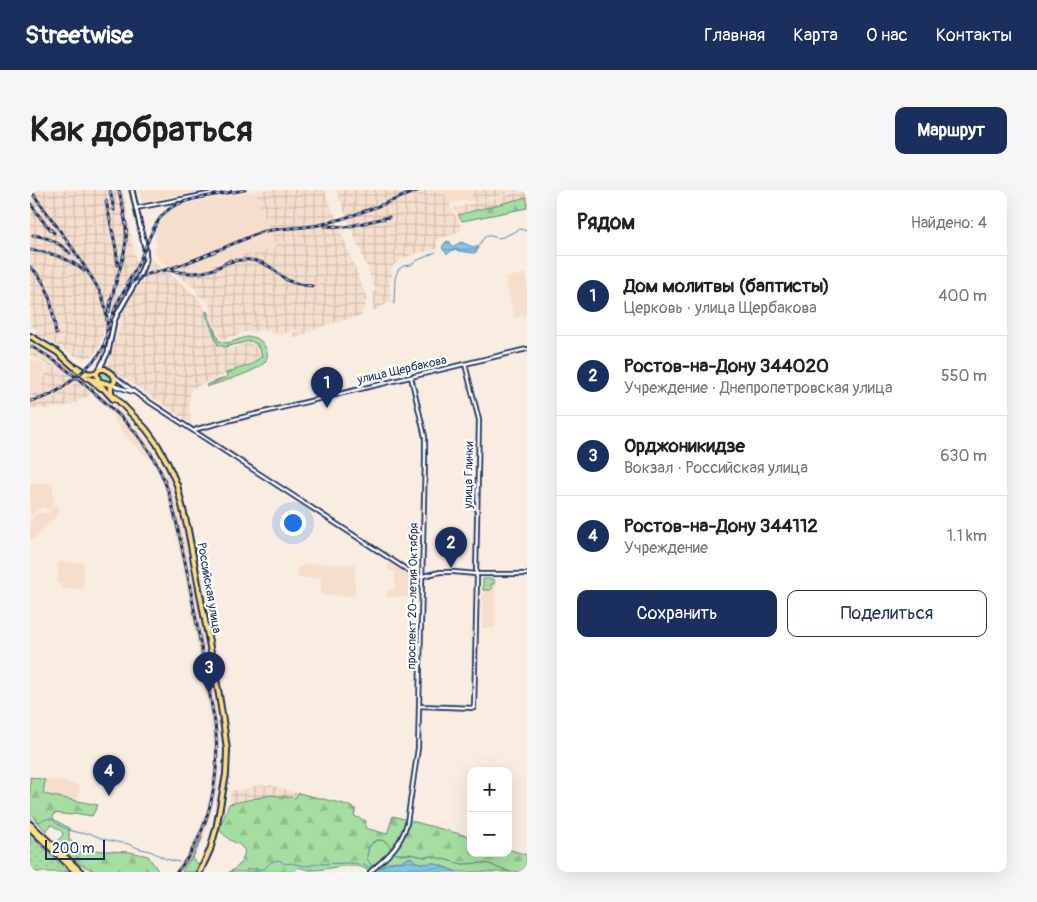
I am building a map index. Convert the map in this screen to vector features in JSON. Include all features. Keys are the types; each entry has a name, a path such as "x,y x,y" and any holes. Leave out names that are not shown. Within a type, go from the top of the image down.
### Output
{"main road":[{"path":"113,398 101,386 97,378 97,372 104,362 110,344 114,321 124,299 140,274 146,259 132,190"},
{"path":"30,335 55,349 79,370 83,376 91,380 113,398"},
{"path":"91,380 112,385 115,381 114,376 104,366 104,362"},
{"path":"79,370 89,374 102,369 107,370"},
{"name":"Российская улица","path":"112,385 113,395 157,444 177,485 188,530 224,728 227,762 224,787 210,850 199,872"},
{"name":"Российская улица","path":"113,398 150,438 166,463 175,486 186,530 223,728 225,762 223,787 215,829 199,872"},
{"path":"30,824 81,872"},
{"path":"30,828 76,872"}],"street":[{"path":"136,208 229,190"},
{"name":"улица Щербакова","path":"194,431 231,420 527,350"},
{"name":"улица Глинки","path":"420,706 474,708 479,424 465,364"},
{"path":"114,376 137,394 415,576 440,572 527,574"},
{"name":"проспект 20-летия Октября","path":"370,872 392,852 400,843 404,834 418,748 425,437 411,377"},
{"path":"112,385 137,394"}],"shaded area":[{"path":"30,190 123,190 136,264 110,312 107,310 98,349 91,357 79,358 35,333 37,329 30,325"},
{"path":"139,190 207,190 142,202"},
{"path":"324,190 367,299 364,302 365,306 361,316 326,325 297,337 294,337 293,333 296,332 295,329 281,335 263,330 251,333 248,331 223,340 221,339 210,313 212,312 207,298 203,299 198,295 196,289 171,270 190,264 193,273 229,259 246,254 251,256 274,247 276,245 256,191"},
{"path":"336,190 442,190 462,228 459,232 436,240 438,249 411,255 394,265 391,268 392,277 390,277 389,290 391,301 372,312 374,291 376,290"},
{"path":"442,190 471,190 474,200 449,204"},
{"path":"471,190 522,190 474,202"},
{"path":"527,190 527,197 458,215 454,208"},
{"path":"256,191 276,245 274,247 251,256 229,259 193,273 190,264 171,270 155,255 154,249 157,247 154,232 165,215 172,210 184,204"},
{"path":"148,260 152,260 199,298 218,345 229,349 249,343 259,348 260,359 191,389 189,402 191,429 190,423 108,365 126,305 142,281"},
{"path":"525,273 527,283 527,315 515,318 505,278"},
{"path":"30,341 59,358 131,421 151,445 167,475 178,504 216,705 220,738 220,767 217,794 206,833 183,872 174,872 189,851 201,825 210,797 214,768 213,738 188,593 170,506 161,477 150,459 128,439 107,408 77,381 55,397 30,405 30,397 40,396 65,384 59,368 30,352"},
{"path":"30,352 71,376 61,387 40,396 30,397 30,393 39,390 49,366 30,355"},
{"path":"30,358 47,366 39,389 31,393 30,392"},
{"path":"77,381 91,394 65,406 30,409 30,405 55,397"},
{"path":"53,483 55,498 53,504 49,509 43,507 39,509 30,517 30,484"},
{"path":"55,504 61,511 34,540 31,540 30,521 38,513 45,513 50,510"},
{"path":"58,562 84,563 83,589 63,589 56,581 58,579"},
{"path":"388,562 421,584 421,597 387,597 387,590 395,589 395,571 388,571"},
{"path":"303,564 355,564 355,596 321,595 321,578 297,578 297,567 303,567"},
{"path":"483,578 496,579 495,628 482,628"},
{"path":"53,779 80,786 77,801 43,794 45,780"},
{"path":"271,785 298,793 295,797 271,795 229,803 231,791 253,786"}],"green space":[{"path":"527,197 527,208 462,221 458,215"},
{"path":"207,311 219,341 228,343 249,337 257,338 263,343 267,351 265,362 247,373 207,387 206,385 227,377 226,373 252,364 262,356 256,345 250,341 225,347 218,345 206,314"},
{"path":"102,371 110,375 113,379 112,382 110,383 100,378 99,375"},
{"path":"483,579 494,579 494,584 491,584 491,590 483,590"},
{"path":"30,777 45,780 43,794 98,805 92,816 74,813 72,815 54,813 53,819 69,828 69,840 87,850 130,852 148,856 159,872 95,872 75,861 56,842 63,835 60,830 51,825 46,831 30,812"},
{"path":"298,793 344,804 356,809 354,816 366,821 365,828 387,834 393,816 467,836 467,857 512,857 512,850 527,855 527,872 511,872 483,863 462,864 431,856 395,854 386,842 377,840 371,843 367,859 372,866 373,872 358,866 343,866 320,870 307,870 298,867 294,872 229,872 240,864 245,851 240,845 230,840 219,830 229,804 271,795 296,798"},
{"path":"30,835 68,872 30,872"},
{"path":"202,837 192,859 199,865 194,872 183,872 182,871"},
{"path":"383,840 389,845 391,850 400,855 431,856 462,864 490,864 511,872 457,872 434,863 424,864 409,858 400,862 391,862 377,872 373,872 372,866 366,859 368,851 372,843"}],"water":[{"path":"447,241 452,246 461,242 479,248 473,253 453,250 447,254 442,248"},
{"path":"409,858 424,864 434,863 457,872 377,872 384,865"}],"waterway":[{"path":"478,247 486,236 498,238 520,229 527,231"},
{"path":"394,304 395,278 398,270 436,252"},
{"path":"30,817 38,822 52,819 72,831 90,833 106,840 123,843"},
{"path":"125,843 179,862"},
{"path":"247,872 247,869 264,870 270,863 279,860 285,864 292,863 307,866 350,863 364,865 377,870"}],"railway":[{"path":"30,190 73,248 97,287 105,305 107,324 103,348 94,360 59,390 45,397 30,401"},
{"path":"110,190 114,210"},
{"path":"109,312 126,240 125,221 119,190"},
{"path":"127,284 137,267 156,224 167,211 189,200 245,190"},
{"path":"105,342 114,312 124,291 134,281 145,275 186,263 261,232 315,226 335,221 419,190"},
{"path":"106,201 118,265"},
{"path":"30,203 54,233"},
{"path":"325,226 346,227 389,217"},
{"path":"33,235 53,241 70,253"},
{"path":"30,250 59,256 84,271"},
{"path":"167,270 185,273 208,271 231,260"},
{"path":"226,263 237,260 254,260 265,264 289,281 312,286"},
{"path":"30,267 37,273 46,289 52,306 56,334"},
{"path":"30,346 68,371 98,396 141,440 149,450 161,473 177,523 215,723 216,743 215,782 206,821 189,856 177,872"}],"place":[{"name":"Дом молитвы (баптисты)","path":"327,408"},
{"name":"Ростов-на-Дону 344020","path":"451,568"},
{"name":"Орджоникидзе","path":"209,693"},
{"name":"Ростов-на-Дону 344112","path":"109,796"}]}
